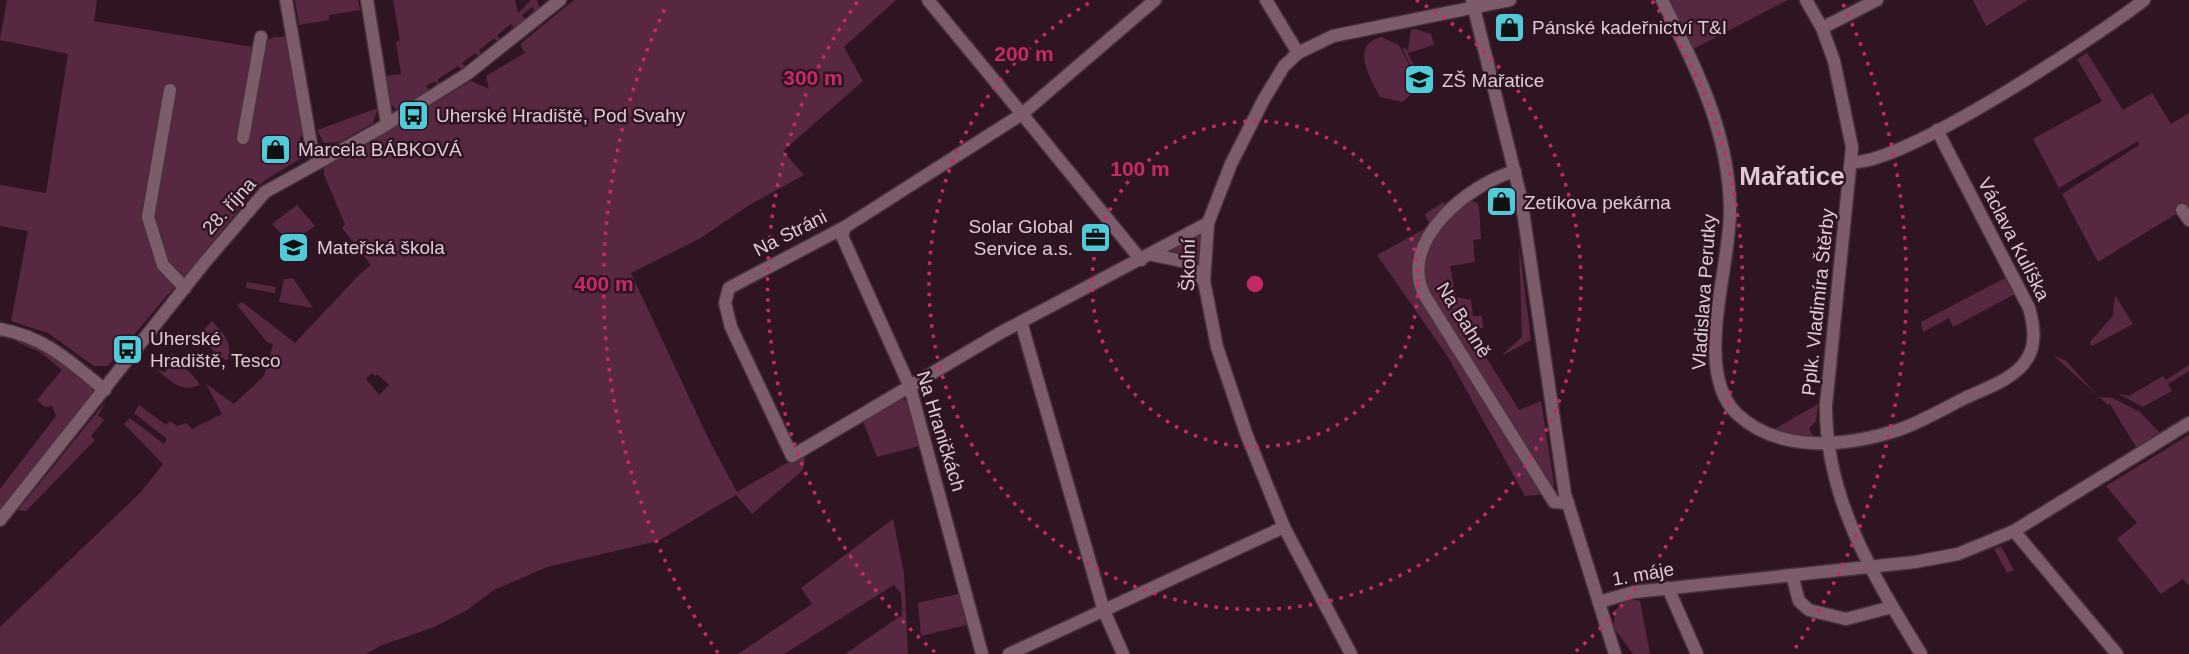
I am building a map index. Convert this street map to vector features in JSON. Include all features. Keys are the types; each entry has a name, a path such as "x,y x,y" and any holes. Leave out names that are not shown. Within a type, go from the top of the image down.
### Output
{"street":[{"path":"286,0 311,144 318,161"},
{"path":"366,0 387,124"},
{"name":"28. října","path":"0,520 265,192 387,124 467,74 560,0"},
{"path":"928,0 1022,114 1147,257 1181,260 1196,268 1204,281"},
{"name":"Na Stráni","path":"910,387 792,456 731,327 725,310 725,297 729,288 845,227 1022,114 1155,0"},
{"path":"1266,0 1298,53"},
{"name":"Školní","path":"1351,654 1284,527 1247,436 1217,347 1204,281 1208,223 1231,164 1259,109 1284,66 1298,53 1333,36 1472,4 1510,0"},
{"name":"Vladislava Perutky","path":"1662,0 1707,89 1723,149 1730,217 1715,358 1720,391 1735,412 1765,433 1791,442 1826,441"},
{"name":"Pplk. Vladimíra Štěrby","path":"1806,0 1822,28 1844,99 1853,162 1826,405 1826,441 1838,489 1868,567 1921,654"},
{"path":"1822,28 1877,0"},
{"path":"1853,162 1873,161 1937,130 2056,62 2144,0"},
{"name":"1. máje","path":"1472,4 1516,171 1554,436 1568,503 1599,602 1634,592 1868,567 1958,554 2014,531 2189,423"},
{"path":"243,138 261,37"},
{"path":"170,90 148,217 163,265 185,288"},
{"name":"Václava Kulíška","path":"1826,441 1882,434 1907,426 2004,379 2023,365 2030,353 2034,327 2029,308 1937,130"},
{"name":"Na Bahně","path":"1516,171 1482,186 1450,208 1422,250 1417,277 1425,296 1554,502 1568,503"},
{"path":"910,387 1021,323 1208,223"},
{"name":"Na Hraničkách","path":"845,227 842,236 910,387 982,654"},
{"path":"1021,323 1104,611 1123,654"},
{"path":"0,329 47,343 105,390"},
{"path":"1009,654 1284,527"},
{"path":"2014,531 2117,654"},
{"path":"1792,575 1799,601 1809,610 1846,619 1892,607"},
{"path":"1668,588 1697,654"},
{"path":"1599,602 1615,654"}],"shaded area":[{"path":"7,0 97,0 94,21 253,47 274,37 286,37 304,136 300,137 302,158 265,180 254,191 191,268 191,272 169,293 108,366 94,366 48,333 11,321 28,231 0,226 0,185 46,193 68,54 0,40"},
{"path":"295,0 358,0 360,10 329,15 329,20 299,25"},
{"path":"393,0 515,0 518,13 531,0 537,0 540,10 536,12 532,7 522,15 526,21 516,29 511,24 497,35 501,40 499,43 494,38 479,50 482,55 480,58 475,53 462,63 466,68 463,71 458,66 438,79 439,87 435,81 426,86 430,92 397,110 390,103 385,76 401,74 396,42 400,41"},
{"path":"574,0 896,0 844,47 863,81 783,151 804,175 751,204 699,239 631,273 710,442 737,492 806,452 803,470 752,514 736,495 658,541 547,567 494,590 467,610 434,627 380,646 366,654 0,654 0,627 141,492 163,464 124,424 130,418 164,444 167,439 134,413 139,405 166,425 170,421 177,426 186,423 192,429 222,414 206,384 234,404 264,376 273,344 267,342 237,305 242,302 295,343 371,265 342,228 345,224 324,175 324,168 471,81 489,89 486,76 525,53 520,44","holes":["372,373 375,376 377,374 389,385 379,395 366,379"]},
{"path":"1669,0 1788,0 1691,50"},
{"path":"1973,0 2028,0 1986,26"},
{"path":"1411,30 1431,34 1434,45 1408,53 1421,81 1418,82 1402,47 1408,50"},
{"path":"1381,37 1399,45 1413,75 1413,89 1402,102 1380,97 1365,63 1366,48 1371,41"},
{"path":"2087,53 2123,110 2152,93 2171,124 2189,113 2189,214 2184,209 2098,262 2062,194 2139,145 2138,141 2059,188 2033,139 2102,101 2077,59"},
{"path":"378,108 373,123 339,142 324,143 317,130"},
{"path":"1466,200 1476,202 1479,206 1481,239 1473,240 1475,262 1450,266 1456,297 1471,300 1473,316 1482,316 1483,328 1473,329 1474,338 1519,410 1541,401 1554,484 1552,493 1426,292 1421,260 1438,229"},
{"path":"1444,202 1445,207 1414,271 1547,494 1525,496 1448,357 1377,255 1430,226 1425,214"},
{"path":"297,205 315,226 290,243 272,224"},
{"path":"1199,235 1203,236 1199,262 1173,253 1173,249"},
{"path":"1519,244 1531,340 1501,356 1522,337"},
{"path":"293,278 313,308 279,302 284,279"},
{"path":"2005,278 2015,294 1953,327 1949,318 1923,332 1921,322"},
{"path":"247,282 276,287 275,293 246,288"},
{"path":"2115,295 2133,324 2092,346 2090,342 2113,316"},
{"path":"212,321 228,344 227,361 197,337"},
{"path":"18,339 74,369 84,377 94,394 0,511 0,489 56,416 52,406 45,407 37,400 62,370 40,352 17,342"},
{"path":"171,352 200,385 182,387 157,370 165,372 174,362"},
{"path":"2053,355 2066,361 2098,396"},
{"path":"2189,365 2189,371 2168,384 2172,391 2143,407 2117,393 2129,396 2163,376 2166,380"},
{"path":"2099,397 2113,398 2140,412 2160,433 2136,447 2110,404"},
{"path":"901,398 911,403 923,445 877,457 862,419"},
{"path":"107,400 98,415 104,420 91,436 95,440 26,511 18,510"},
{"path":"1818,404 1816,421 1809,429 1814,437 1810,440 1771,431"},
{"path":"2189,435 2189,586 2183,579 2161,594 2117,539 2137,523 2106,486"},
{"path":"893,519 904,574 908,654 845,654 902,615 901,593 894,585 784,654 738,654 812,604 801,588"},
{"path":"2001,546 2014,570 2007,573 1994,549"},
{"path":"962,593 970,624 921,636 918,603"},
{"path":"1630,598 1640,601 1650,654 1633,654 1614,628 1615,610"}],"place":[{"name":"Pánské kadeřnictví T&I","path":"1509,27"},
{"name":"ZŠ Mařatice","path":"1419,80"},
{"name":"Uherské Hradiště, Pod Svahy","path":"413,115"},
{"name":"Marcela BÁBKOVÁ","path":"275,149"},
{"name":"Zetíkova pekárna","path":"1501,202"},
{"name":"Solar Global Service a.s.","path":"1096,237"},
{"name":"Mateřská škola","path":"294,247"},
{"name":"Uherské Hradiště, Tesco","path":"127,349"}],"district":[{"name":"Mařatice","path":"1792,176"}]}
